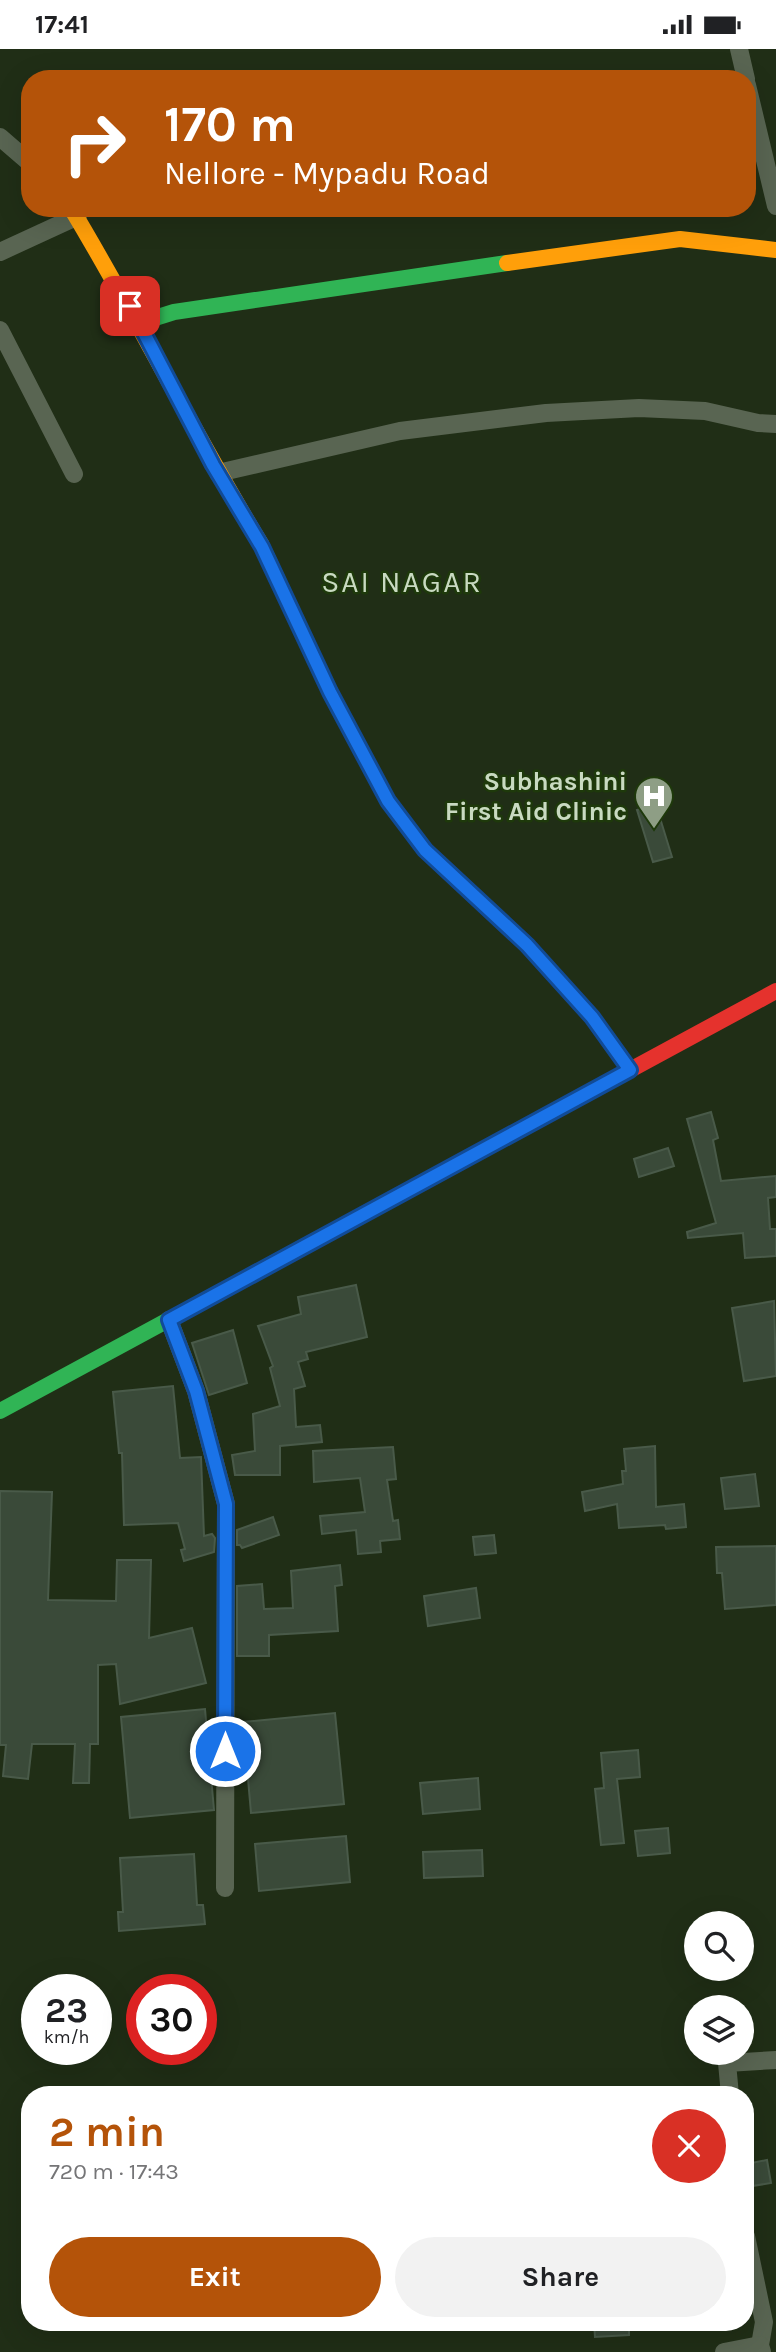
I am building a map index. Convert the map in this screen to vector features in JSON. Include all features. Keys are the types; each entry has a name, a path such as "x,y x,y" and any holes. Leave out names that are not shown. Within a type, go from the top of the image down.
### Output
{"street":[{"path":"739,49 744,70"},
{"path":"756,123 776,206"},
{"path":"0,137 21,155"},
{"path":"0,252 65,217"},
{"path":"77,217 139,323 218,473 262,547 330,692 388,801 425,850 527,945 592,1017 630,1070"},
{"path":"139,323 174,312 633,244 680,239 776,250"},
{"path":"0,330 74,474"},
{"path":"218,473 400,431 546,413 639,408 705,411 758,423 776,424"},
{"path":"0,1411 776,991"},
{"path":"169,1320 196,1391 226,1504 225,1888"},
{"path":"729,2086 727,2063 776,2060"},
{"path":"724,2352 761,2348 764,2322 754,2274"}],"building":[{"path":"656,805 672,857 653,862 637,810"},
{"path":"711,1112 718,1138 713,1140 721,1181 776,1176 776,1197 768,1198 770,1229 776,1229 776,1256 745,1258 743,1233 688,1238 687,1232 716,1223 687,1119"},
{"path":"668,1148 674,1166 639,1177 634,1159"},
{"path":"356,1285 367,1337 306,1352 308,1359 298,1362 305,1386 294,1389 296,1427 320,1425 322,1442 280,1446 280,1475 235,1475 232,1455 255,1451 253,1414 280,1406 270,1368 273,1366 258,1326 301,1314 298,1297"},
{"path":"774,1301 776,1376 744,1381 732,1308"},
{"path":"233,1330 247,1383 209,1395 192,1343"},
{"path":"173,1386 180,1458 201,1457 204,1536 212,1534 215,1538 214,1552 184,1561 181,1550 185,1549 178,1523 124,1525 122,1453 119,1453 113,1392"},
{"path":"655,1446 656,1507 684,1504 686,1527 666,1529 665,1525 619,1528 617,1504 585,1511 582,1492 623,1484 622,1471 626,1471 624,1449"},
{"path":"393,1447 396,1479 387,1480 393,1521 398,1520 400,1539 380,1541 381,1552 358,1554 356,1530 322,1534 320,1516 365,1512 360,1478 314,1482 313,1451"},
{"path":"755,1474 759,1506 725,1509 721,1478"},
{"path":"0,1491 52,1492 48,1600 116,1601 117,1560 151,1560 149,1638 192,1628 206,1683 120,1704 116,1664 98,1665 98,1744 90,1744 89,1783 73,1783 75,1744 32,1744 28,1779 3,1776 6,1745 0,1745"},
{"path":"273,1517 279,1535 242,1548 237,1545 237,1530"},
{"path":"494,1535 496,1553 475,1555 473,1537"},
{"path":"776,1546 776,1605 725,1609 722,1573 717,1573 716,1547"},
{"path":"340,1565 342,1585 335,1586 338,1631 269,1635 269,1656 237,1656 237,1586 262,1584 264,1609 293,1608 291,1571"},
{"path":"476,1588 480,1618 428,1626 424,1596"},
{"path":"205,1709 214,1810 130,1818 121,1717"},
{"path":"335,1713 344,1804 251,1813 243,1722"},
{"path":"638,1750 640,1777 617,1779 624,1843 601,1845 595,1789 604,1788 601,1753"},
{"path":"478,1778 480,1809 423,1814 420,1783"},
{"path":"668,1828 670,1853 638,1856 635,1831"},
{"path":"346,1836 350,1882 259,1891 255,1844"},
{"path":"482,1850 483,1876 424,1878 423,1852"},
{"path":"194,1854 197,1905 203,1905 205,1924 119,1931 118,1912 123,1912 120,1858"},
{"path":"767,2160 771,2183 754,2186 754,2162"},
{"path":"595,2331 629,2331 629,2335 595,2337"}],"traffic: fast":[{"path":"139,323 174,312 507,263"},
{"path":"261,544 330,692 388,801 425,850 527,945 562,984"},
{"path":"0,1411 440,1173"}],"traffic: slow":[{"path":"76,217 261,544"},
{"path":"507,263 680,239 776,250"}],"traffic: jam":[{"path":"562,984 592,1017 630,1070"},
{"path":"440,1173 776,991"}],"place":[{"name":"Subhashini First Aid Clinic","path":"654,830"}],"district":[{"name":"SAI NAGAR","path":"402,582"}],"route":[{"path":"130,306 213,465 262,547 330,692 388,801 425,850 527,945 592,1017 630,1070 169,1320 196,1391 226,1504 225,1751"}]}
